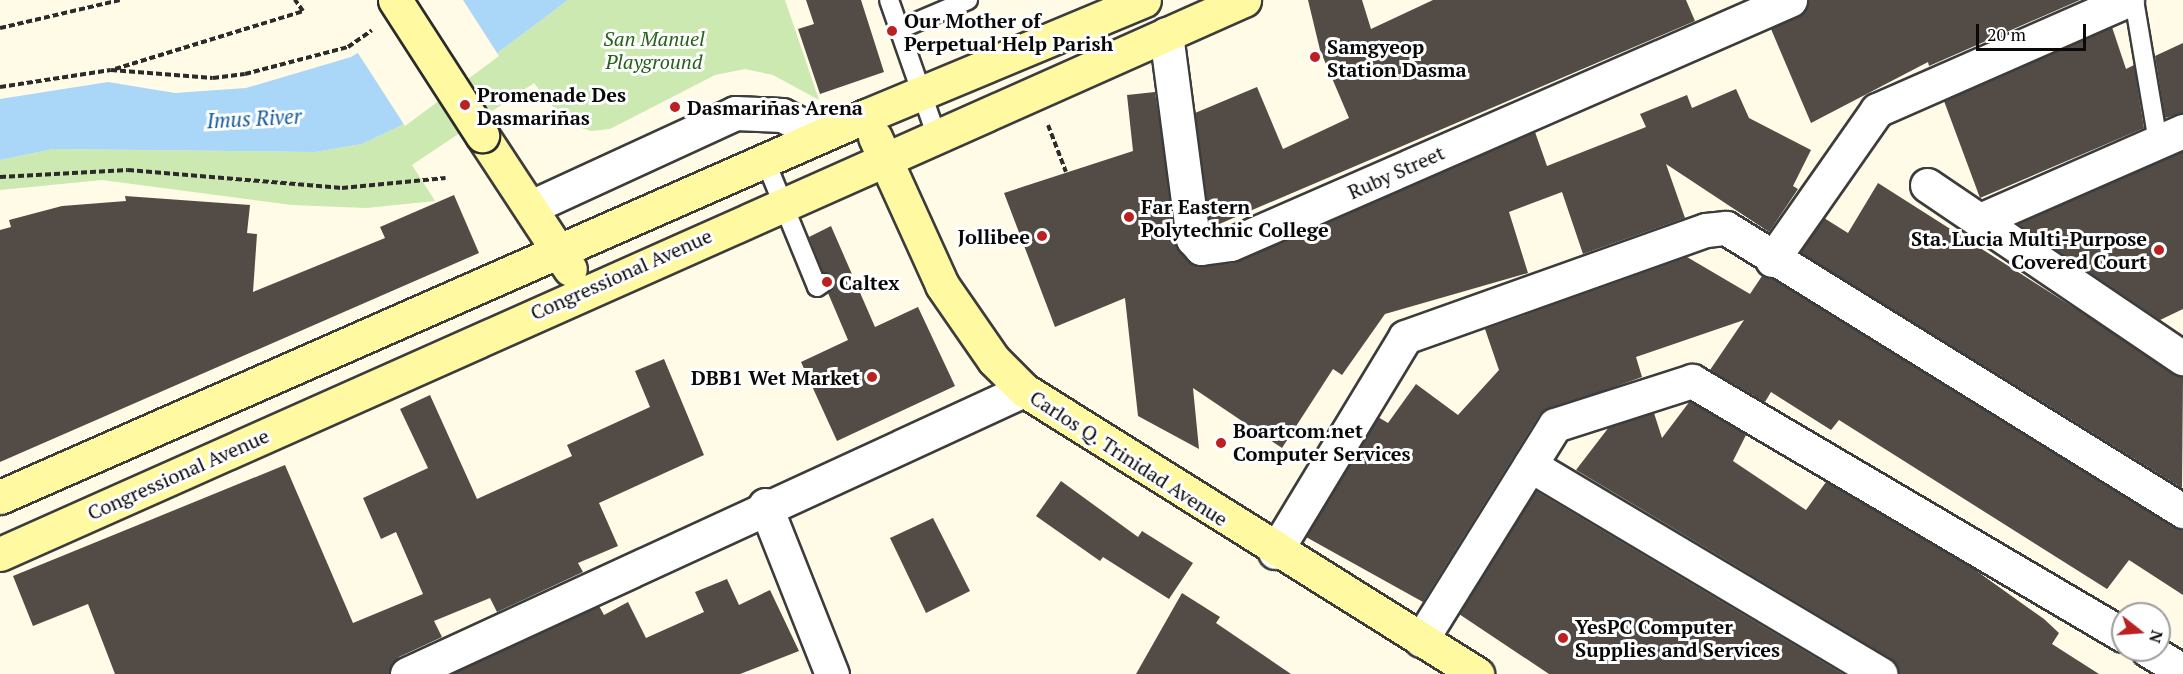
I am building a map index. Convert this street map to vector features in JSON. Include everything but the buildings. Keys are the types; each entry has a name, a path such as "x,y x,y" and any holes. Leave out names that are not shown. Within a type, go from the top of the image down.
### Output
{"main road":[{"path":"395,0 560,250 582,291"},
{"name":"Congressional Avenue","path":"0,554 780,202 1244,0"},
{"path":"0,497 822,135 1132,2"},
{"name":"Carlos Q. Trinidad Avenue","path":"866,116 942,285 994,360 1024,390 1275,552 1477,674"}],"street":[{"name":"Ruby Street","path":"1155,39 1192,239 1201,248 1231,244 1790,0"},
{"path":"1772,260 1877,110 2127,0"},
{"path":"531,207 735,113 782,116 822,135"},
{"path":"1980,220 2171,136"},
{"path":"1927,185 2183,358"},
{"path":"1275,552 1405,337 1706,230 1726,228 1772,260 2183,511"},
{"path":"1421,640 1555,425 1692,381 2111,628"},
{"path":"407,674 765,505 1024,390"},
{"path":"1530,465 1880,674"},
{"path":"765,505 832,674"},
{"path":"2168,662 2183,671"}],"lane":[{"path":"890,0 936,134"},
{"path":"900,29 968,0"},
{"path":"2134,0 2171,136"},
{"path":"1132,2 1155,39"},
{"path":"765,160 780,202 817,287 823,284"}],"path":[{"path":"0,28 120,0"},
{"path":"0,87 111,70 303,11 295,0"},
{"path":"111,70 213,78 245,74 348,47 376,27"},
{"path":"1035,91 1066,172"},
{"path":"0,177 128,170 342,188 446,178"}],"green space":[{"name":"San Manuel Playground","path":"568,0 785,0 819,100 773,75 745,69 715,75 610,129 591,131 566,123 534,83 412,165 435,201 366,208 292,205 102,180 0,190 0,160 53,149 315,152 362,144 400,126"}],"water":[{"name":"Imus River","path":"444,0 568,0 400,126 362,144 315,152 53,149 0,160 0,99 108,82 175,93 246,88 351,57"}],"pier":[{"path":"439,0 463,0 499,56 405,126 356,50"}],"place":[{"name":"Our Mother of Perpetual Help Parish","path":"892,31"},
{"name":"Samgyeop Station Dasma","path":"1315,57"},
{"name":"Promenade Des Dasmariñas","path":"465,105"},
{"name":"Dasmariñas Arena","path":"675,107"},
{"name":"Far Eastern Polytechnic College","path":"1129,217"},
{"name":"Jollibee","path":"1042,236"},
{"name":"Sta. Lucia Multi-Purpose Covered Court","path":"2159,250"},
{"name":"Caltex","path":"827,282"},
{"name":"DBB1 Wet Market","path":"872,377"},
{"name":"Boartcom.net Computer Services","path":"1221,443"},
{"name":"YesPC Computer Supplies and Services","path":"1563,638"}]}
